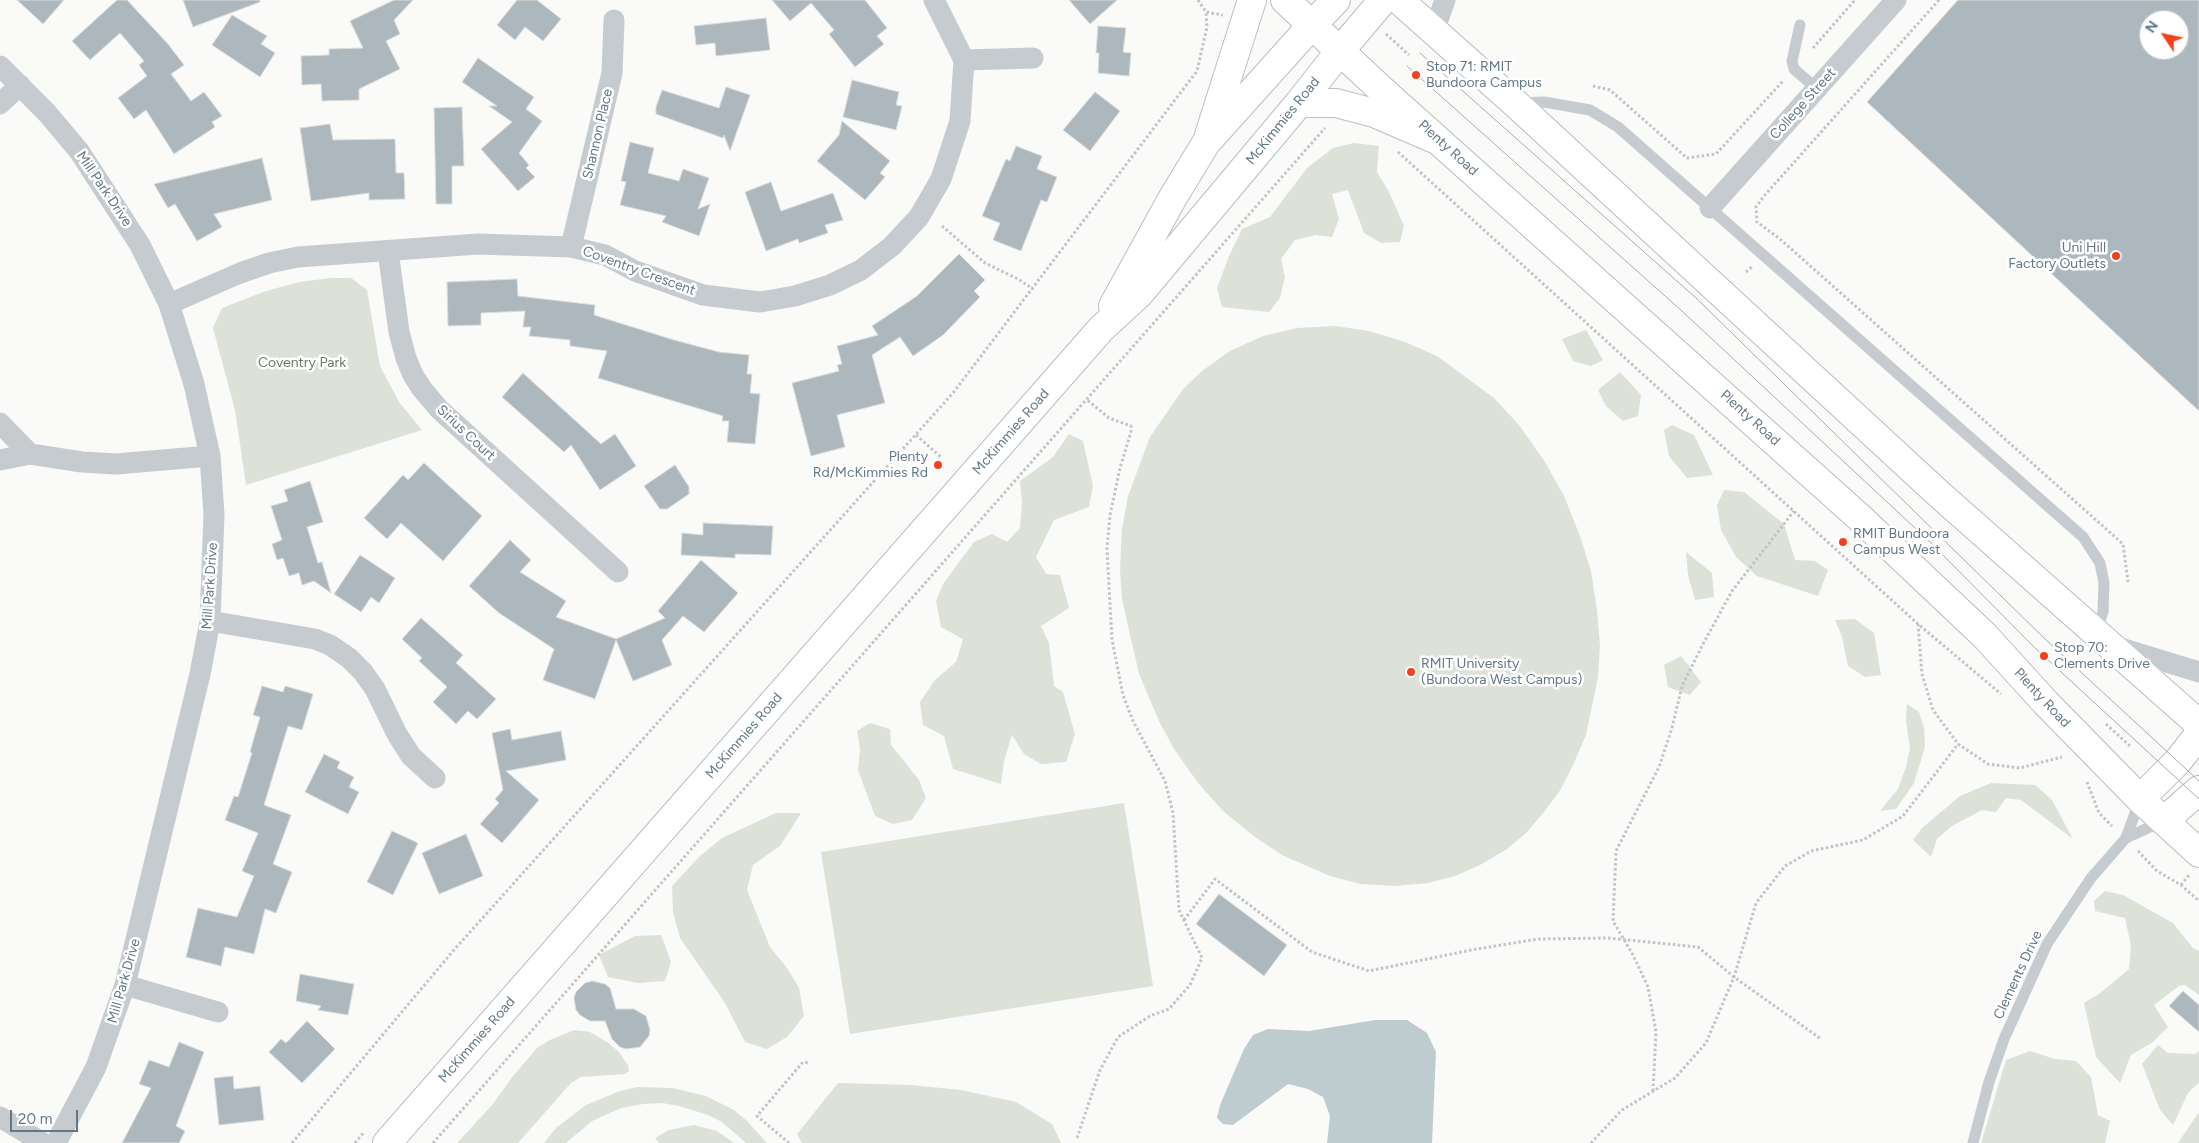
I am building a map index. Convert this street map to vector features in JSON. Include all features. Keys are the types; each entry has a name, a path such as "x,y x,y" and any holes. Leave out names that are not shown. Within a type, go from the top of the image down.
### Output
{"main road":[{"path":"1206,143 1252,0"},
{"name":"Plenty Road","path":"1285,0 1859,517 1985,636 2044,702 2140,799 2199,853"},
{"name":"McKimmies Road","path":"1101,329 1172,199 1206,143 1336,0"},
{"name":"McKimmies Road","path":"386,1143 1101,329 1139,294 1383,0"},
{"path":"1399,0 1516,104 1940,495 2199,724"},
{"path":"1299,103 1336,111 1374,113 1440,141"},
{"path":"2140,799 2178,761 2199,734"},
{"path":"2165,820 2199,790"}],"street":[{"path":"934,0 964,60 1033,58"},
{"path":"1434,31 1445,0"},
{"name":"College Street","path":"1710,208 1896,0"},
{"name":"Shannon Place","path":"571,247 612,72 614,20"},
{"name":"Coventry Crescent","path":"169,304 269,263 298,256 478,244 571,247 605,256 635,271 704,295 760,302 794,296 830,285 861,270 892,246 919,217 941,179 960,120 964,60"},
{"name":"Mill Park Drive","path":"0,66 20,85 78,151 107,191 140,245 169,304 194,384 210,456 214,515 210,621 200,674 125,985 96,1067 56,1143"},
{"path":"0,104 20,85"},
{"name":"Sirius Court","path":"388,251 399,332 409,366 422,389 439,408 618,572"},
{"path":"0,423 30,454"},
{"path":"0,460 30,454 82,462 116,464 210,456"},
{"path":"210,621 315,639 330,645 350,658 375,689 397,734 411,756 435,778"},
{"path":"2103,639 2199,672"},
{"path":"125,985 218,1012"},
{"path":"0,1116 43,1143"}],"lane":[{"path":"1800,25 1792,60 1794,70 1817,90"},
{"path":"1516,104 1544,102 1590,110 1618,127 2083,537 2100,563 2104,583 2103,639"},
{"name":"Clements Drive","path":"1973,1143 1989,1082 2004,1039 2047,944 2091,878 2126,838 2140,799"},
{"name":"Clements Drive","path":"2126,838 2165,820"}],"path":[{"path":"1939,0 1764,196 1756,207 1757,222 1780,238 2123,544 2128,582"},
{"path":"292,1143 453,951 953,393 1197,71 1207,27 1206,12"},
{"path":"1386,34 1409,55"},
{"path":"1593,86 1610,90 1687,158 1716,154"},
{"path":"432,1143 1328,124 1336,111"},
{"path":"1395,150 1918,624 2003,695"},
{"path":"942,226 985,263 1018,279 1033,289"},
{"path":"1077,1138 1100,1070 1118,1037 1150,1016 1169,1009 1190,985 1202,958 1180,910 1173,814 1165,781 1123,695 1112,640 1108,594 1107,541 1110,515 1131,426 1110,418 1086,399"},
{"path":"916,435 942,458"},
{"path":"1653,1091 1656,1032 1648,987 1613,921 1616,851 1659,767 1672,728 1682,686 1703,644 1732,591 1794,511"},
{"path":"1918,624 1922,674 1933,710 1958,744 1988,764 2020,768 2062,757"},
{"path":"2106,724 2130,746"},
{"path":"1592,1143 1622,1110 1675,1078 1706,1043 1734,977 1756,904 1785,866 1811,851 1863,840 1902,816 1958,744"},
{"path":"2056,750 2069,764"},
{"path":"2082,777 2088,783 2099,814 2158,871 2181,885 2199,901"},
{"path":"1184,920 1215,879 1312,952 1369,971 1471,950 1538,939 1623,939 1698,947 1734,977 1821,1039"},
{"path":"789,1143 757,1116 803,1062 810,1063"}],"green space":[{"path":"1354,143 1379,146 1377,172 1389,192 1404,226 1400,242 1381,243 1364,233 1348,190 1332,194 1339,219 1332,237 1316,235 1295,240 1281,259 1285,277 1280,298 1269,312 1222,307 1217,288 1242,229 1270,217 1307,168 1333,148"},
{"name":"Coventry Park","path":"331,278 351,278 367,290 380,366 399,402 422,430 246,485 235,410 213,328 222,308 266,291 299,282"},
{"path":"1335,326 1369,331 1405,342 1437,356 1494,398 1519,425 1545,462 1564,496 1580,536 1591,571 1600,646 1598,677 1586,735 1561,789 1526,833 1507,849 1480,865 1455,876 1428,883 1395,886 1361,884 1330,876 1282,855 1255,837 1224,812 1198,783 1174,749 1159,721 1139,674 1122,599 1120,570 1122,529 1128,496 1150,437 1183,389 1202,371 1230,351 1263,336 1297,328"},
{"path":"1586,330 1603,360 1591,366 1573,361 1562,339"},
{"path":"1620,372 1641,395 1638,416 1623,421 1606,406 1598,390"},
{"path":"1672,425 1694,435 1713,475 1687,478 1669,456 1664,430"},
{"path":"1069,434 1083,441 1093,486 1089,507 1054,520 1036,557 1046,574 1060,575 1069,608 1041,626 1049,643 1054,686 1063,692 1075,734 1066,762 1041,764 1024,754 1012,735 1004,761 1001,784 953,769 944,736 923,725 920,702 935,680 956,662 963,639 941,627 936,601 943,584 974,542 992,534 1007,542 1020,528 1022,503 1020,481 1053,457"},
{"path":"1724,490 1744,492 1784,524 1795,560 1815,561 1828,570 1818,596 1757,576 1736,557 1721,530 1717,505"},
{"path":"1686,552 1712,573 1714,597 1695,600 1688,575"},
{"path":"1855,619 1874,633 1881,675 1865,677 1848,666 1842,637 1835,620"},
{"path":"1681,656 1701,682 1690,695 1668,687 1664,665"},
{"path":"1907,704 1919,712 1924,728 1925,747 1914,783 1896,809 1880,811 1898,789 1906,767 1910,748 1906,721"},
{"path":"870,723 890,729 891,745 919,780 926,798 912,820 893,824 875,816 858,770 860,749 857,731"},
{"path":"1991,783 2035,785 2052,800 2073,839 2021,800 2006,798 1996,812 1982,810 1952,826 1937,839 1931,857 1913,840 1922,828 1960,796"},
{"path":"1124,803 1153,986 850,1034 821,852"},
{"path":"776,813 801,813 780,846 753,865 747,890 770,947 787,968 799,988 804,1016 787,1037 767,1049 745,1042 725,1003 680,938 673,912 672,886 699,857 722,838"},
{"path":"2105,891 2123,895 2173,923 2193,948 2199,951 2199,995 2185,985 2179,986 2154,1005 2168,1027 2153,1042 2131,1055 2120,1083 2096,1057 2084,1003 2099,994 2129,969 2131,946 2125,918 2095,911 2094,901"},
{"path":"661,935 671,962 665,981 638,983 608,977 599,955 635,936"},
{"path":"574,1030 590,1032 607,1042 618,1051 628,1065 629,1071 625,1074 581,1077 571,1083 518,1143 457,1143 492,1105 537,1048 550,1040"},
{"path":"2158,1045 2168,1053 2195,1054 2199,1051 2199,1082 2188,1093 2173,1125 2160,1110 2142,1064"},
{"path":"2030,1051 2055,1059 2076,1061 2091,1077 2098,1115 2110,1121 2105,1143 1981,1143 2006,1060"},
{"path":"838,1083 911,1085 961,1090 1016,1102 1052,1124 1061,1143 802,1143 797,1134"},
{"path":"638,1087 672,1088 706,1096 734,1110 767,1143 746,1143 722,1122 708,1115 662,1103 621,1108 592,1121 566,1143 544,1143 556,1128 586,1105 620,1091"},
{"path":"2199,1112 2199,1143 2178,1143"},
{"path":"694,1125 717,1131 734,1143 659,1143 655,1138 669,1130"}],"shaded area":[{"path":"1375,1020 1407,1020 1427,1033 1436,1052 1432,1143 1327,1143 1330,1116 1323,1097 1308,1089 1288,1084 1233,1125 1223,1124 1217,1118 1220,1105 1244,1049 1253,1035 1268,1029 1309,1031"}],"building":[{"path":"17,0 64,0 43,24"},
{"path":"117,0 127,0 168,44 184,65 171,74 191,101 204,92 222,116 212,122 215,127 174,154 146,110 134,119 118,98 147,76 139,65 144,61 120,33 90,60 72,41"},
{"path":"183,0 260,0 260,2 193,27"},
{"path":"394,0 413,0 394,20 400,34 386,41 400,69 359,89 359,100 322,101 321,84 302,85 301,56 329,55 329,49 363,48 350,21"},
{"path":"517,0 537,0 561,19 543,41 525,27 515,40 497,25"},
{"path":"772,0 865,0 887,28 877,36 884,44 855,67 829,34 834,30 811,3 790,21"},
{"path":"1069,0 1117,0 1090,24"},
{"name":"Uni Hill Factory Outlets","path":"1958,0 2199,0 2199,411 1867,102"},
{"path":"232,15 267,36 261,44 275,53 260,77 212,45"},
{"path":"766,18 770,50 716,56 715,43 696,45 694,26"},
{"path":"1098,26 1126,28 1123,52 1131,53 1129,76 1098,73 1099,53 1096,53"},
{"path":"478,58 534,97 526,109 542,121 519,153 529,165 526,168 535,177 518,191 481,149 512,122 489,106 497,106 462,82"},
{"path":"852,80 899,92 896,105 902,106 896,130 843,117"},
{"path":"726,87 750,95 730,151 724,135 723,138 656,114 656,107 662,90 719,108"},
{"path":"1095,92 1120,111 1090,151 1063,130"},
{"path":"462,107 464,166 452,166 452,204 436,204 434,108"},
{"path":"842,121 890,161 880,173 885,177 865,200 817,161 839,135"},
{"path":"330,124 333,140 395,139 396,173 404,173 405,199 369,200 369,193 311,201 300,128"},
{"path":"630,142 654,148 648,173 679,181 683,169 709,178 698,209 710,204 699,236 662,222 666,216 620,205 626,182 621,181"},
{"path":"1016,146 1042,156 1037,169 1057,177 1047,202 1041,200 1021,251 993,240 1000,223 982,216 1006,159 1010,161"},
{"path":"262,158 272,200 214,214 222,227 197,241 175,204 168,208 154,184"},
{"path":"771,182 781,211 833,193 843,220 825,225 828,233 799,243 798,239 766,251 745,192"},
{"path":"959,254 985,280 974,291 980,297 943,335 913,356 900,337 872,355 885,403 837,415 845,447 811,456 792,383 839,371 837,365 842,364 837,346 878,335 872,326 917,296"},
{"path":"517,279 518,296 595,305 594,315 719,352 749,355 747,374 752,374 750,393 760,394 755,444 727,442 729,421 722,421 723,416 598,378 607,351 570,346 570,340 529,336 531,327 523,327 525,311 481,313 481,325 448,326 447,282"},
{"path":"523,373 601,444 615,434 636,466 600,490 571,445 564,452 502,397"},
{"path":"424,463 482,516 443,561 401,523 387,539 364,518 403,475 408,480"},
{"path":"675,465 689,487 689,494 667,509 660,509 644,486"},
{"path":"310,481 323,522 307,527 318,563 322,562 331,593 314,581 302,585 299,573 289,576 283,558 277,560 272,544 282,540 271,506 288,501 284,490"},
{"path":"703,523 773,526 771,555 735,554 735,558 681,555 682,533 703,535"},
{"path":"510,540 531,560 520,572 566,601 556,617 616,639 665,618 658,611 701,560 738,593 704,632 683,616 662,640 672,665 633,681 616,640 595,699 543,680 554,649 499,613 469,586"},
{"path":"360,555 395,578 379,603 371,597 361,612 334,594"},
{"path":"421,618 463,655 456,663 496,699 477,719 468,711 456,724 433,702 447,687 419,661 422,658 402,639"},
{"path":"262,686 283,692 285,686 313,694 302,730 288,726 264,805 291,815 273,864 292,872 276,913 265,909 254,954 225,947 221,966 186,957 198,908 237,917 254,876 242,871 258,833 225,820 234,796 238,797 252,753 250,752 260,717 253,715"},
{"path":"510,729 512,740 561,731 566,760 506,771 539,800 502,843 480,824 499,803 495,799 503,790 492,733"},
{"path":"324,754 340,762 337,768 354,777 349,787 359,792 348,814 305,792"},
{"path":"392,831 418,843 393,895 367,882"},
{"path":"466,834 483,876 439,894 422,853"},
{"path":"1219,894 1287,945 1264,976 1196,924"},
{"path":"300,974 354,984 348,1015 318,1010 321,1006 296,1001"},
{"path":"592,981 605,984 610,988 616,1009 634,1009 646,1016 650,1030 649,1036 640,1047 626,1049 620,1047 612,1039 605,1021 590,1021 576,1010 574,998 576,992 585,983"},
{"path":"2183,991 2199,1005 2199,1032 2169,1006"},
{"path":"307,1021 335,1049 302,1083 269,1052 281,1039 286,1043"},
{"path":"179,1042 204,1052 176,1126 185,1131 179,1143 122,1143 151,1088 139,1084 149,1060 169,1067"},
{"path":"233,1076 234,1089 260,1086 264,1120 219,1125 214,1078"}],"tram line":[{"path":"1420,53 1696,298 2045,639 2199,781"},
{"path":"1407,66 1683,312 1930,542 2035,648 2199,799"}],"place":[{"name":"Stop 71: RMIT Bundoora Campus","path":"1416,75"},
{"name":"Uni Hill Factory Outlets","path":"2116,256"},
{"name":"Plenty Rd/McKimmies Rd","path":"938,465"},
{"name":"RMIT Bundoora Campus West","path":"1843,542"},
{"name":"Stop 70: Clements Drive","path":"2044,656"},
{"name":"RMIT University (Bundoora West Campus)","path":"1411,672"}]}
